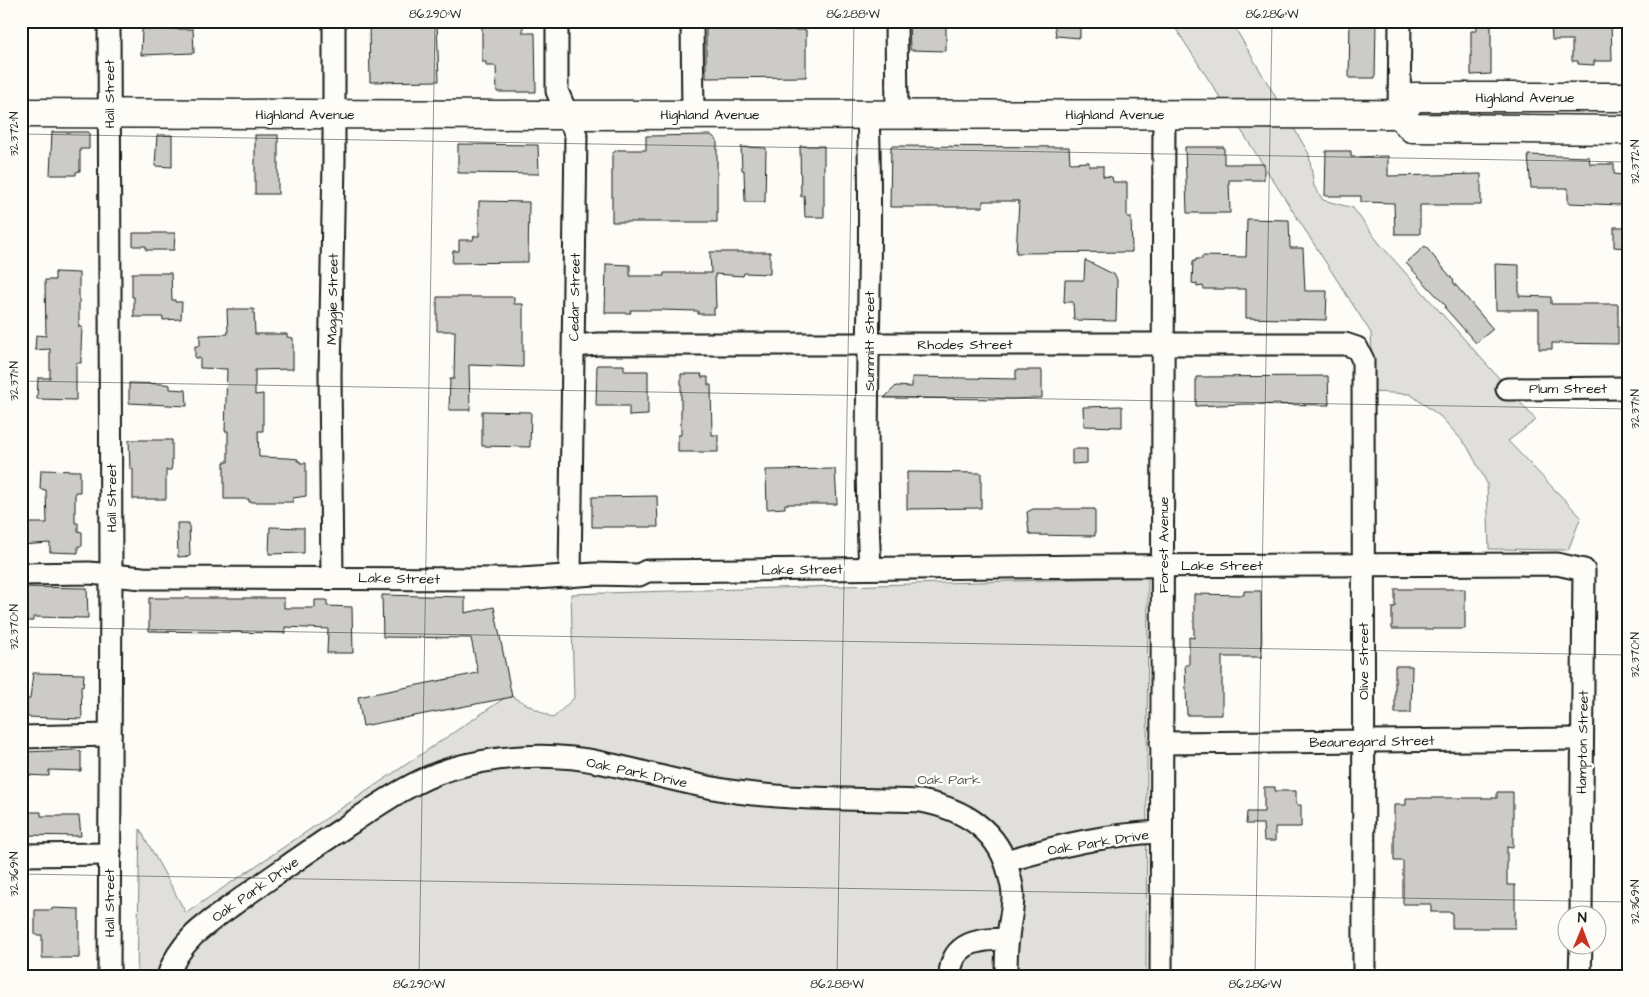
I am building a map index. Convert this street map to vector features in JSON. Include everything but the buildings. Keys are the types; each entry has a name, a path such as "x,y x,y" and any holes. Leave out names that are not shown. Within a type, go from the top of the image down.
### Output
{"main road":[{"name":"Highland Avenue","path":"21,114 1399,114 1414,97 1628,98"},
{"path":"1399,114 1412,128 1628,130"}],"street":[{"name":"Hall Street","path":"109,21 111,574 109,976"},
{"name":"Maggie Street","path":"332,578 330,365 333,292 334,21"},
{"name":"Cedar Street","path":"557,21 557,90 576,135 570,576"},
{"path":"692,21 693,114"},
{"path":"896,21 897,114"},
{"path":"1399,114 1400,21"},
{"name":"Summitt Street","path":"868,114 870,169 868,345 870,568"},
{"name":"Forest Avenue","path":"1161,976 1164,115"},
{"name":"Rhodes Street","path":"574,346 598,344 1346,344 1357,348"},
{"name":"Olive Street","path":"1357,348 1363,360 1364,976"},
{"name":"Plum Street","path":"1507,389 1628,388"},
{"name":"Lake Street","path":"21,574 111,574 143,578 521,579 595,574 639,575 647,571 870,568 1558,564 1584,570"},
{"name":"Hampton Street","path":"1581,904 1584,570"},
{"path":"21,737 110,735"},
{"name":"Beauregard Street","path":"1161,743 1582,739"},
{"name":"Oak Park Drive","path":"168,976 183,945 198,929 369,811 416,782 448,770 488,760 550,756 601,762 686,784 738,793 921,801 934,803 960,813 978,825 994,840 1006,861 1013,888 1007,939 1006,976"},
{"name":"Oak Park Drive","path":"1006,861 1062,845 1132,833 1161,832"},
{"path":"21,855 110,854"},
{"path":"950,976 956,954 965,946 976,940 1007,939"},
{"path":"1580,976 1581,954"}],"green space":[{"path":"1171,21 1231,21 1309,154 1314,186 1323,200 1353,208 1379,243 1536,420 1508,441 1581,517 1568,550 1489,549 1487,483 1467,446 1441,417 1410,394 1373,392 1371,333"},
{"name":"Oak Park","path":"1148,577 1146,976 137,976 140,829 186,913 509,695 553,718 574,698 571,594"}]}
